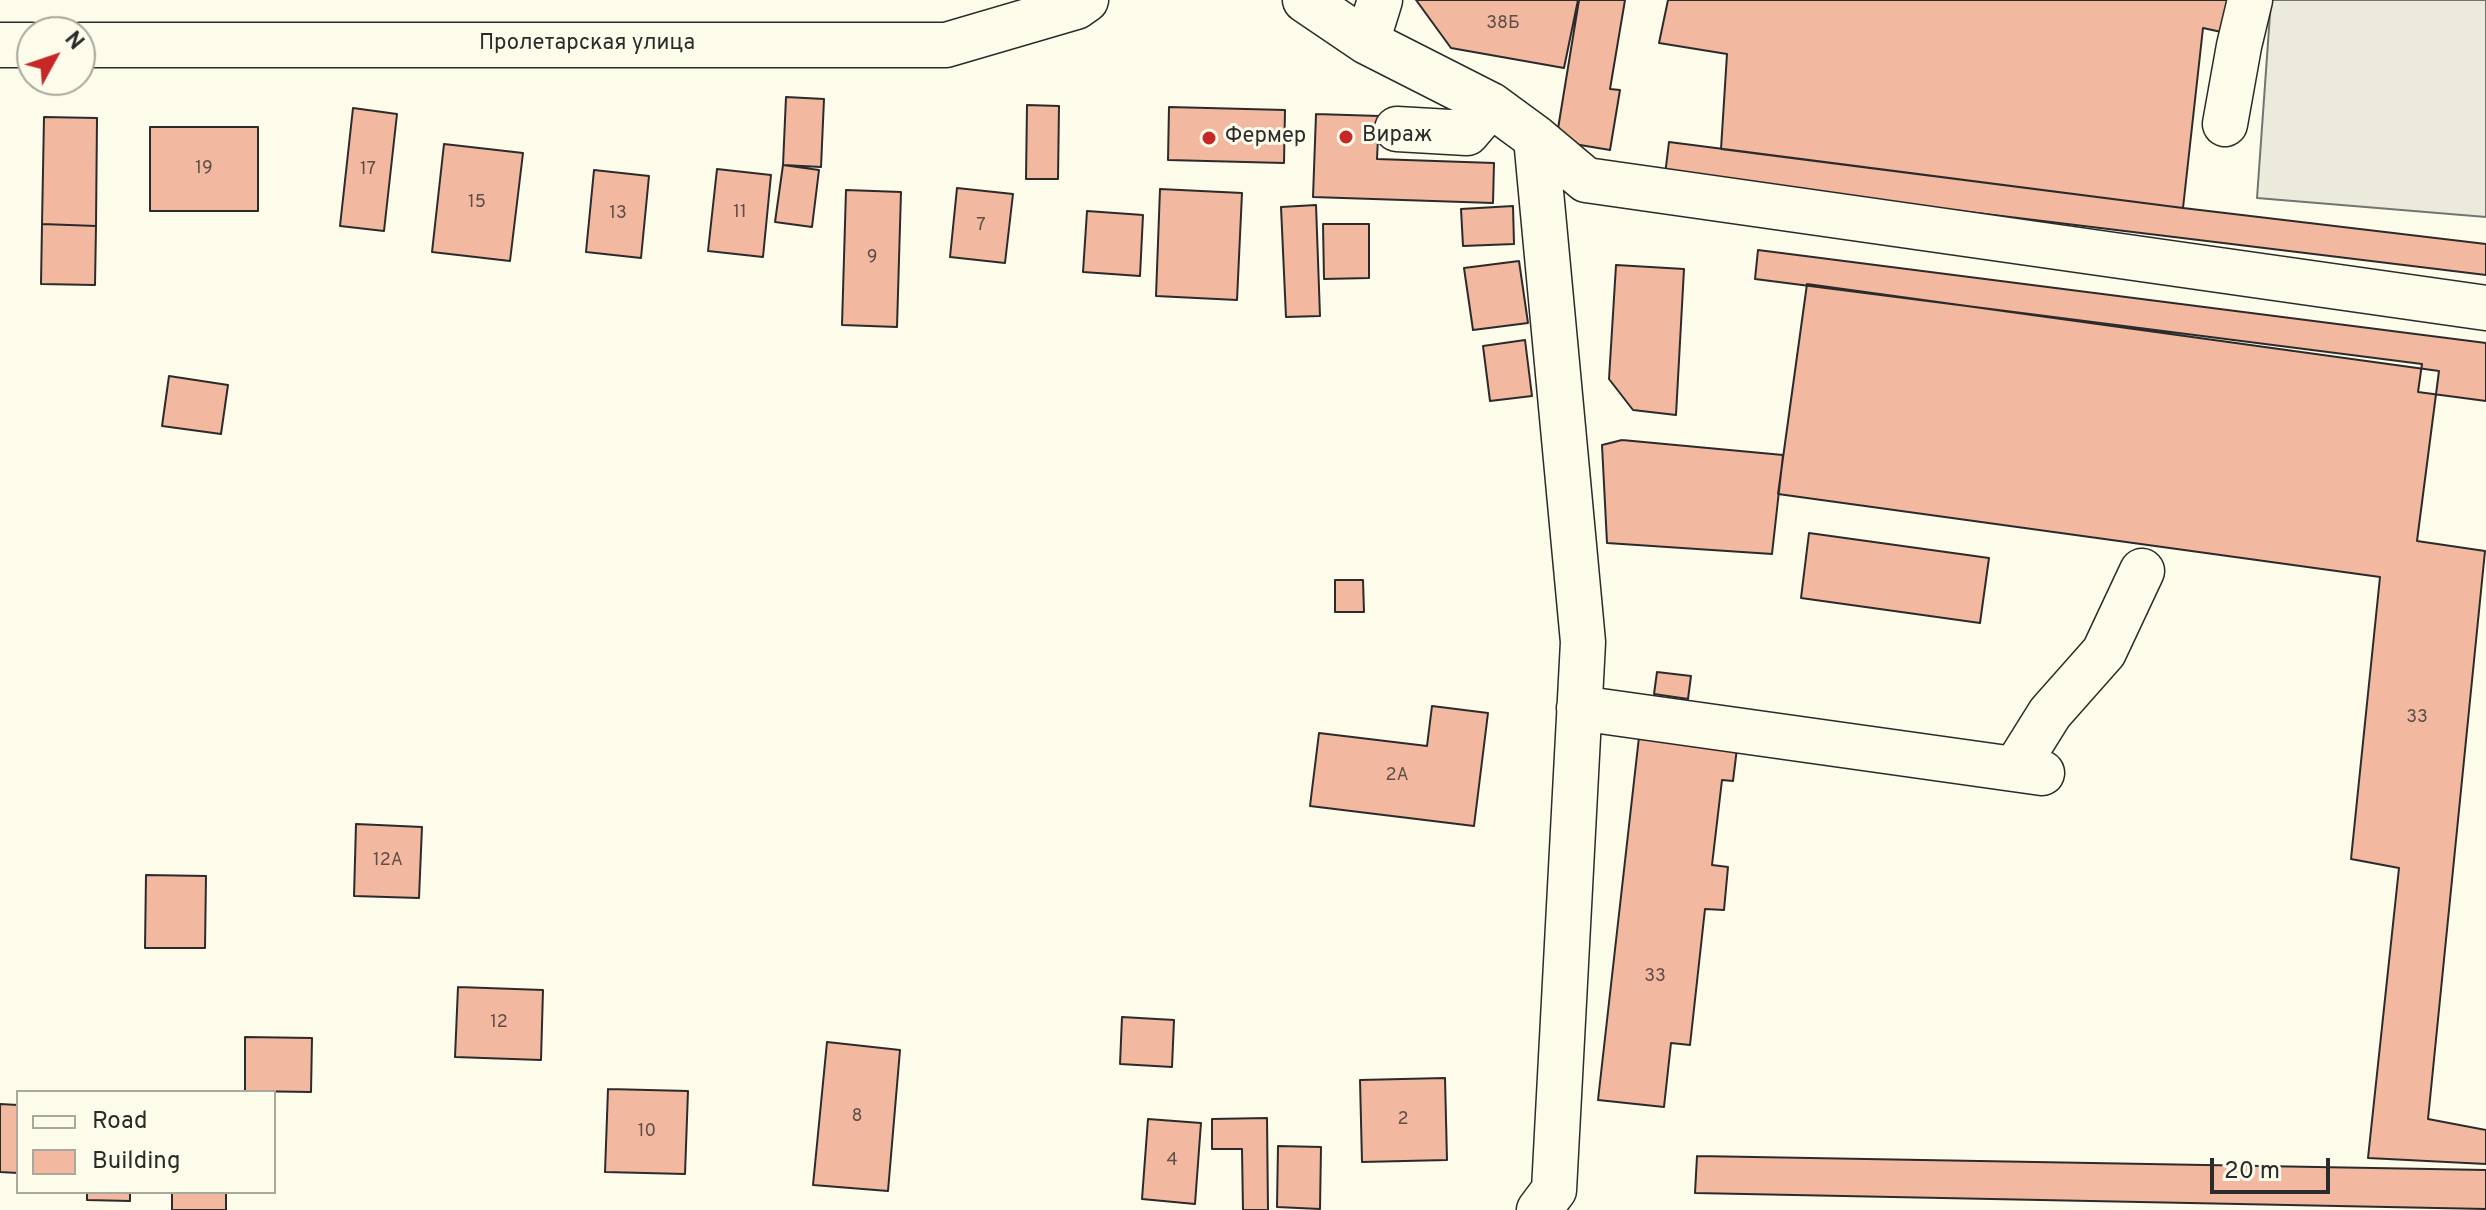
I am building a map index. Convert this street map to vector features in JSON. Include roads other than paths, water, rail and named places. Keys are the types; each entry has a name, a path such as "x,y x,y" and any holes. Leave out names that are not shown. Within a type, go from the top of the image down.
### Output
{"main road":[{"name":"Пролетарская улица","path":"96,45 946,45 1076,7 1086,0"},
{"path":"1305,0 1367,42 1491,105 1586,180 2486,308"},
{"path":"1367,42 1380,0"},
{"path":"2225,124 2250,0"},
{"path":"1397,129 1467,133 1491,105"},
{"path":"1536,138 1583,642 1554,1190 1539,1210"},
{"path":"1579,708 2028,771 2050,713 2104,652 2142,571"}],"place":[{"name":"Вираж","path":"1346,137"},
{"name":"Фермер","path":"1209,138"}]}
